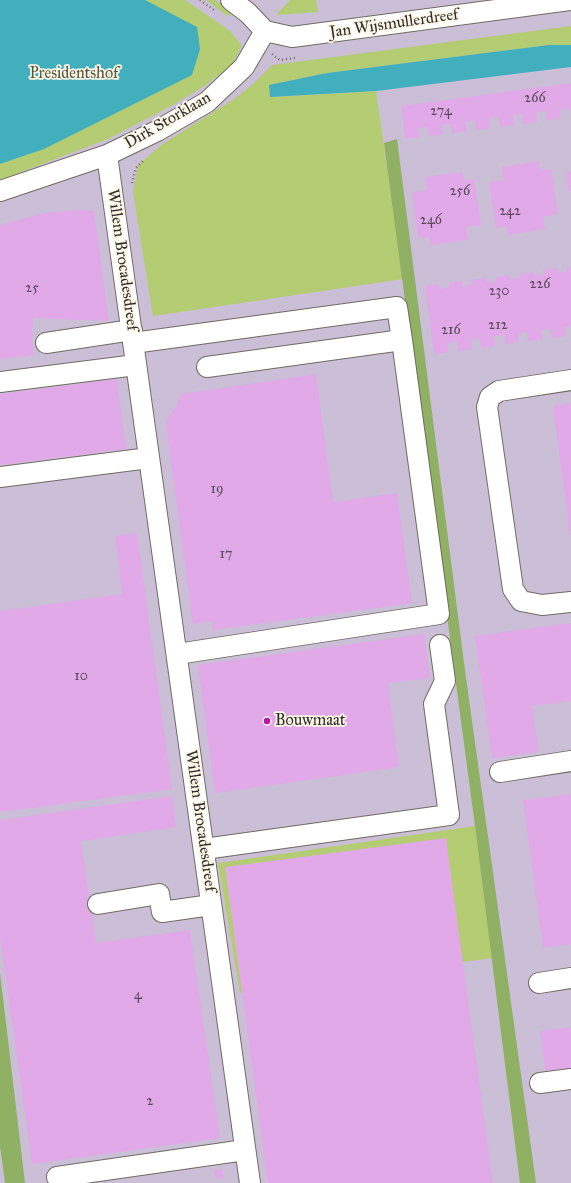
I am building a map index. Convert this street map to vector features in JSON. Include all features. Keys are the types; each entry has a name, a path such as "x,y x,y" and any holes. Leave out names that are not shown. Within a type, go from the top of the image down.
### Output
{"street":[{"path":"231,0 248,13 265,31"},
{"name":"Jan Wijsmullerdreef","path":"265,31 292,37 571,0"},
{"name":"Dirk Storklaan","path":"0,192 107,156 157,131 207,102 244,67 265,31"},
{"name":"Willem Brocadesdreef","path":"107,156 250,1183"},
{"path":"46,343 132,336 397,306 439,614 177,654"},
{"path":"207,367 402,340"},
{"path":"0,382 136,365"},
{"path":"571,380 499,391 490,397 487,407 513,589 522,601 542,605 571,602"},
{"path":"0,477 149,458"},
{"path":"204,849 449,814 434,704 444,681 440,645"},
{"path":"500,772 571,760"},
{"path":"98,904 159,894 162,912 211,905"},
{"path":"539,983 571,978"},
{"path":"540,1084 571,1079"},
{"path":"57,1177 245,1150"}],"path":[{"path":"271,61 276,57"},
{"path":"131,190 132,177 136,168 146,157"}],"shaded area":[{"path":"0,0 571,0 571,1183 0,1183"}],"green space":[{"name":"Presidentshof","path":"0,0 185,0 230,31 242,46 232,64 206,85 173,105 108,139 0,180"},
{"path":"206,0 215,0 223,5 232,16 226,15"},
{"path":"290,0 316,0 318,12 276,15"},
{"path":"571,26 571,45 549,45 327,73 269,85 270,97 376,91 403,279 153,316 133,192 138,165 161,145 234,99 254,83 272,65"},
{"path":"397,139 464,663 536,1183 520,1183 475,826 384,143"},
{"path":"475,826 492,958 240,993 218,863"},
{"path":"0,973 25,1183 5,1183 0,1146"}],"water":[{"name":"Presidentshof","path":"0,0 145,0 197,27 200,49 192,75 44,149 0,164"},
{"path":"549,45 571,45 571,67 376,91 270,97 269,85 327,73"}],"building":[{"path":"571,83 571,114 569,108 560,109 561,118 547,120 546,111 536,112 537,122 523,124 522,114 513,115 514,125 500,127 498,117 489,118 490,128 476,130 475,120 465,122 467,131 452,133 451,124 442,125 443,134 429,136 428,127 418,128 419,137 405,139 401,106"},
{"path":"539,161 540,170 551,169 558,214 543,217 545,229 508,235 506,226 496,228 489,182 504,180 502,167"},
{"path":"571,171 571,191 569,191 566,172"},
{"path":"462,172 463,180 474,179 481,225 466,227 468,240 430,245 429,237 418,238 412,192 427,190 425,177"},
{"path":"77,210 94,211 109,321 33,318 32,339 34,355 0,359 0,225 44,213"},
{"path":"567,267 571,267 571,326 565,327 566,336 552,338 551,329 541,330 543,339 528,341 527,332 518,333 519,342 505,344 504,335 494,336 495,346 481,348 480,338 471,339 472,349 458,351 457,341 447,343 448,352 434,354 425,286 439,284 440,289 449,287 449,283 463,281 463,286 473,284 472,280 486,278 487,282 496,281 496,277 510,275 510,279 520,278 519,274 534,272 534,276 544,275 543,270 557,268 558,273 567,271"},
{"path":"316,374 333,502 397,493 412,603 213,630 212,621 193,624 166,425 168,418 177,405 181,394"},
{"path":"117,379 126,449 0,465 0,394"},
{"path":"571,403 571,535 570,535 553,406"},
{"path":"137,533 172,789 0,812 0,611 122,594 115,536"},
{"path":"571,623 571,701 532,706 539,752 492,758 475,636"},
{"path":"424,634 430,678 388,683 399,767 215,793 198,665"},
{"path":"571,794 571,944 543,948 523,800"},
{"path":"172,796 176,827 81,841 96,943 190,930 220,1138 32,1164 0,937 0,820"},
{"path":"446,838 493,1183 268,1183 225,867"},
{"path":"571,1027 571,1072 546,1075 540,1031"},
{"path":"223,1169 224,1178 215,1179 214,1170"}],"place":[{"name":"Bouwmaat","path":"267,721"}]}
